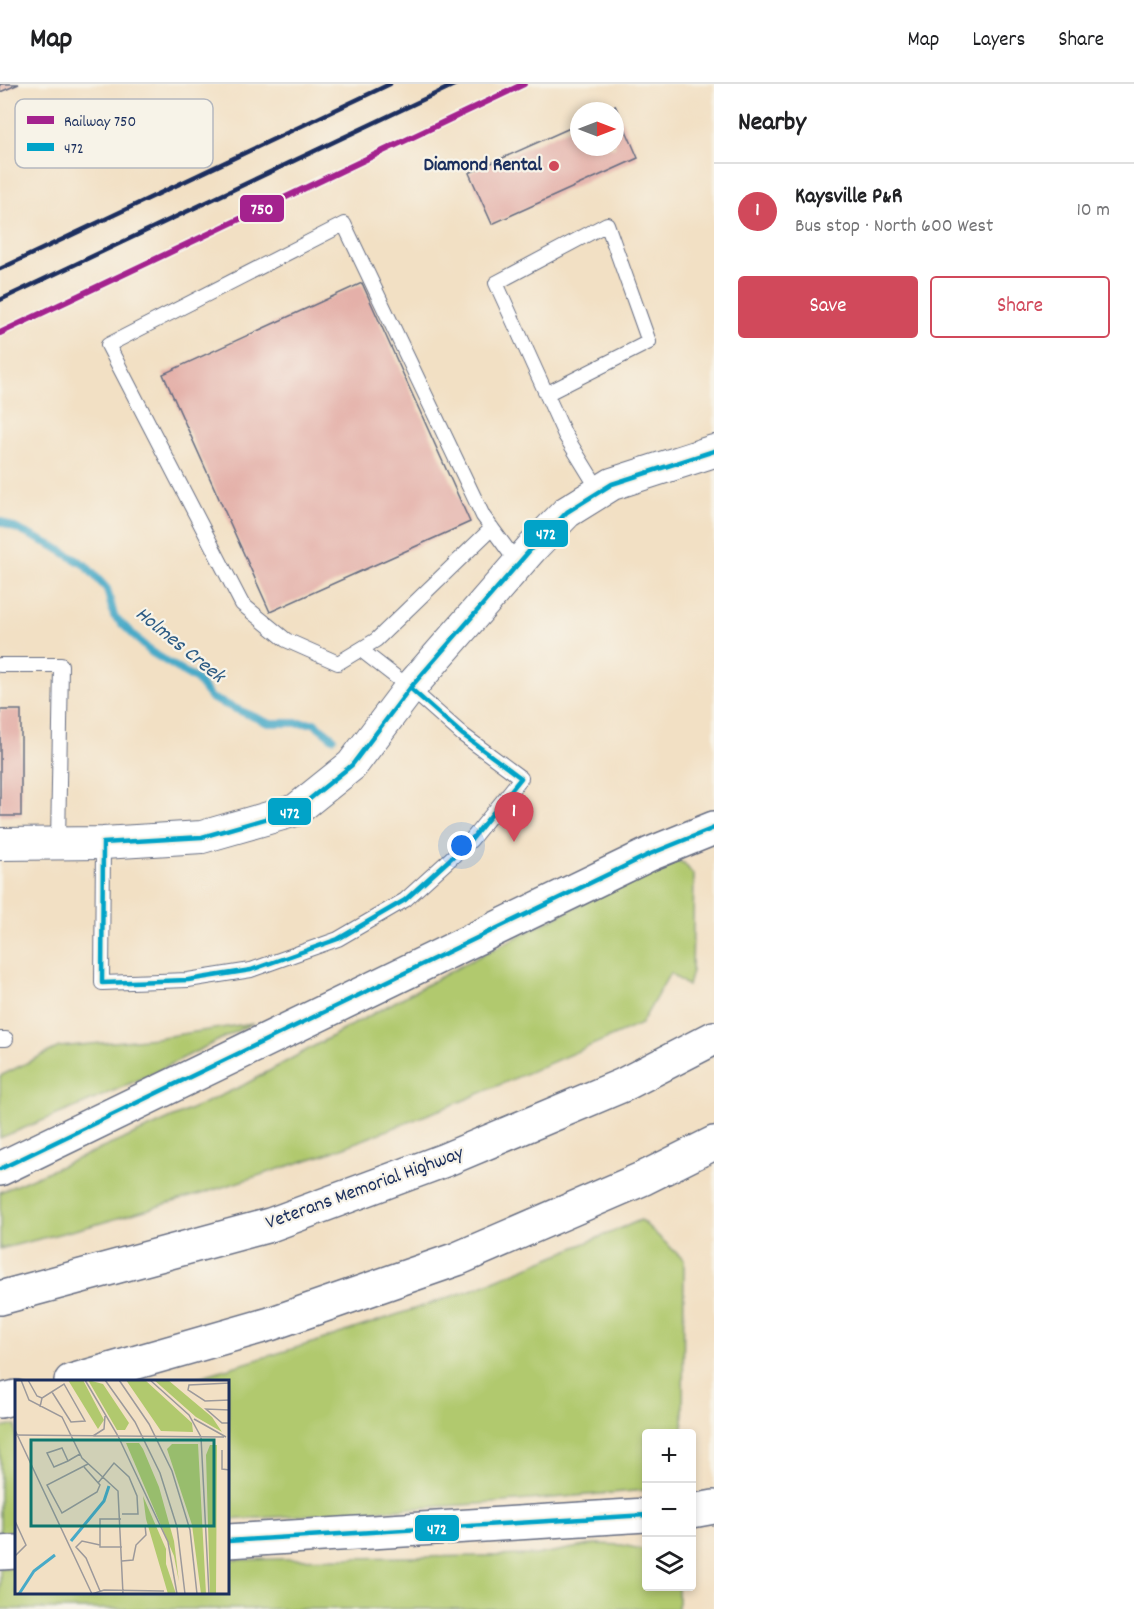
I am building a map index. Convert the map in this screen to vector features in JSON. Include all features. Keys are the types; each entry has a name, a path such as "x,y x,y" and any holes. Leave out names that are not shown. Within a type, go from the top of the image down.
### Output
{"highway":[{"path":"0,1170 650,854 714,828"},
{"name":"Veterans Memorial Highway","path":"0,1298 270,1225 445,1160 623,1085 714,1038"},
{"path":"74,1380 270,1324 447,1263 644,1178 714,1143"},
{"path":"0,1401 15,1396"},
{"path":"696,1510 714,1507"},
{"path":"230,1541 642,1515"}],"street":[{"path":"0,844 103,843 202,837 296,810 352,765 410,688 518,564 567,512 612,484 714,451"}],"lane":[{"path":"492,528 376,640 338,663 286,640 242,604 108,345 344,224 483,516 492,528 518,564"},
{"path":"546,394 649,342 607,224 496,283 546,394 565,435 600,492"},
{"path":"103,843 102,983 188,980 251,970 338,939 405,900 471,840 521,778 463,735 410,688 361,650"},
{"path":"0,664 61,665 58,843"}],"green space":[{"path":"670,859 684,863 694,876 692,971 688,986 670,973 641,1024 462,1101 329,1153 204,1193 0,1249 0,1192 242,1086 472,960"},
{"path":"253,1023 147,1076 0,1138 0,1076 59,1047 156,1038"},
{"path":"641,1220 684,1260 683,1429 642,1429 642,1490 493,1503 230,1520 230,1380 189,1380 315,1342 474,1289"},
{"path":"15,1425 15,1531 0,1532 0,1428"},
{"path":"596,1544 622,1545 642,1549 642,1591 678,1591 678,1609 0,1609 0,1568 15,1567 15,1594 230,1594 230,1560 536,1555"}],"building":[{"path":"0,84 19,84 0,92"},
{"name":"Diamond Rental","path":"624,126 638,158 492,224 469,173 570,128 570,156 624,156"},
{"path":"362,283 470,522 270,612 163,374"},
{"path":"0,710 21,710 21,816 0,816"}],"waterway":[{"name":"Holmes Creek","path":"0,521 55,547 85,565 107,589 114,616 151,652 197,680 211,698 268,723 314,723 333,738"}],"railway":[{"path":"213,168 390,84"},
{"path":"0,300 456,84"},
{"path":"0,269 213,168"}],"rail line":[{"name":"750","path":"0,333 524,84"}],"transit line":[{"name":"472","path":"103,843 202,837 296,810 352,765 410,688 531,549 567,512 612,484 714,451"},
{"name":"472","path":"410,688 463,735 521,778"},
{"name":"472","path":"103,843 102,983 188,980 251,970 338,939 405,900 471,840 521,778"},
{"name":"472","path":"0,1169 650,854 714,828"},
{"name":"472","path":"230,1541 642,1515"}],"place":[{"name":"Diamond Rental","path":"554,166"},
{"name":"Kaysville P&R","path":"514,842"}]}
